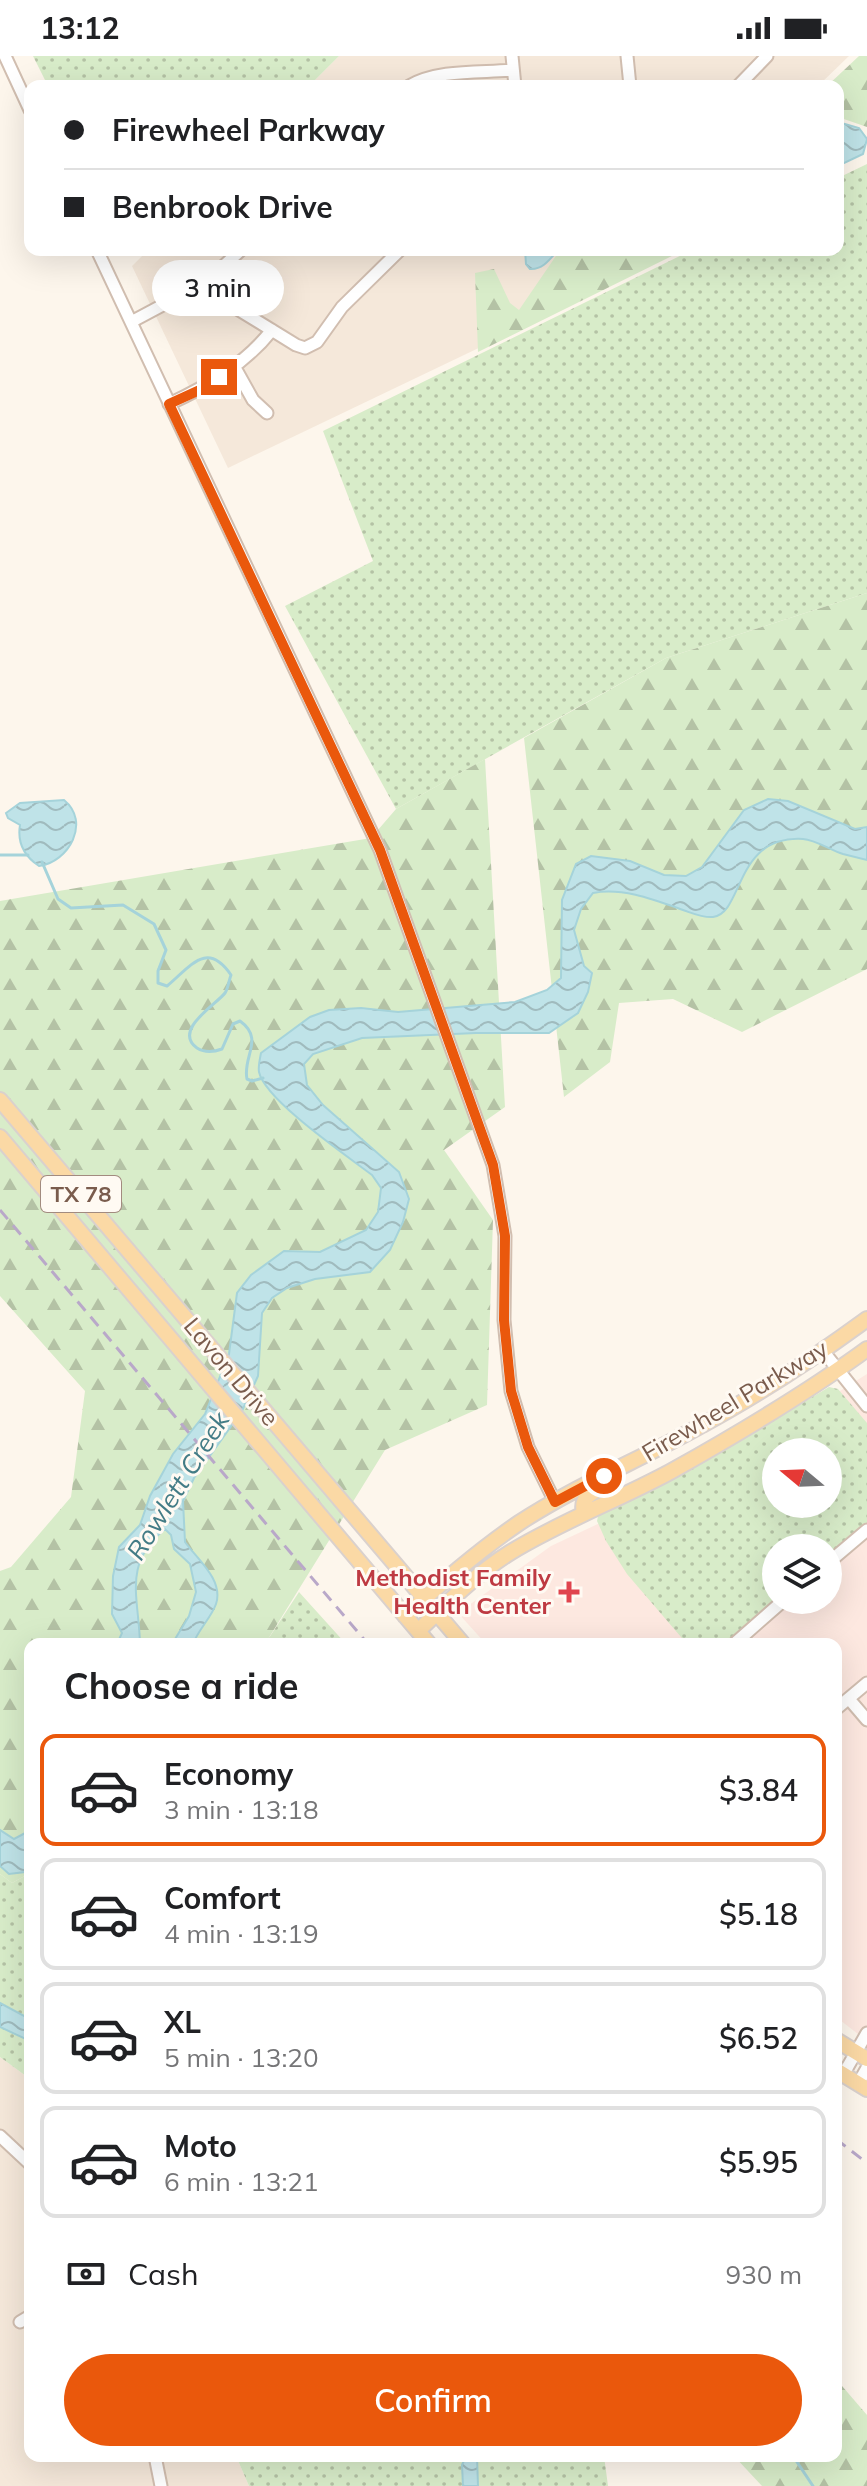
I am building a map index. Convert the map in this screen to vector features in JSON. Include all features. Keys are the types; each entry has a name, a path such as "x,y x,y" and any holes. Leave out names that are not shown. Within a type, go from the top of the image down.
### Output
{"main road":[{"name":"Lavon Drive","path":"0,1100 458,1638"},
{"name":"Lavon Drive","path":"0,1137 424,1638"},
{"name":"Firewheel Parkway","path":"405,1616 488,1544 555,1502 703,1425 823,1351 867,1319"},
{"name":"Firewheel Parkway","path":"418,1631 510,1553 680,1466 795,1399 867,1349"},
{"path":"584,1513 584,1499 670,1450 703,1425"},
{"path":"842,2044 862,2056"},
{"path":"842,2073 863,2086"}],"street":[{"path":"5,56 24,97"},
{"path":"512,56 514,80"},
{"path":"627,56 629,80"},
{"path":"744,80 767,56"},
{"path":"425,80 435,76 513,70"},
{"path":"100,256 380,850 493,1165 503,1216 506,1259 504,1320 511,1391 528,1447 555,1502"},
{"path":"131,322 206,282 234,256"},
{"path":"206,282 231,305 305,348 317,342 342,307 394,256"},
{"path":"169,404 204,388 260,346 272,330"},
{"path":"234,366 253,400 267,413"},
{"path":"823,1351 867,1406"},
{"path":"842,1551 867,1530"},
{"path":"741,1638 768,1614"},
{"path":"842,1704 867,1683"},
{"path":"849,1699 867,1720"},
{"path":"842,2071 862,2056 867,2033"},
{"path":"863,2086 867,2068"},
{"path":"0,2136 24,2157"},
{"path":"156,2462 161,2486"}],"shaded area":[{"path":"339,56 849,56 824,80 315,80"},
{"path":"142,256 577,256 535,321 228,468 132,266"},
{"path":"867,1374 867,2041 842,2022 842,1638 481,1638 458,1613 551,1546 719,1467 762,1440 762,1518 842,1518 842,1438 765,1438"},
{"path":"0,2057 24,2075 24,2462 239,2462 249,2486 0,2486"}],"green space":[{"path":"33,56 339,56 315,80 45,80"},
{"path":"859,56 867,56 867,127 844,119 844,80 833,80"},
{"path":"867,164 867,593 666,658 396,809 285,606 373,561 323,431 680,256 844,256 844,175"},
{"path":"556,256 672,256 478,352 475,273 494,269 510,303 519,310"},
{"path":"867,593 867,969 742,1032 673,999 619,1003 610,1062 564,1097 524,738 666,658"},
{"path":"485,759 505,1107 444,1150 493,1220 487,1405 385,1450 269,1638 24,1638 24,1876 12,1883 0,1874 0,1571 11,1567 71,1497 85,1391 0,1296 0,901 371,838 396,809"},
{"path":"829,1387 838,1389 867,1423 867,1525 842,1546 842,1534 762,1534 762,1614 734,1638 682,1638 627,1574 606,1541 597,1521 599,1512 744,1436"},
{"path":"299,1592 341,1638 269,1638"},
{"path":"0,1874 12,1883 24,1876 24,2075 0,2057"},
{"path":"842,2386 867,2415 867,2486 762,2486 740,2462 842,2462"},
{"path":"239,2462 605,2462 608,2486 249,2486"}],"water":[{"path":"844,124 859,128 867,139 863,154 844,163"},
{"path":"525,256 553,256 535,269 530,269"},
{"name":"Rowlett Creek","path":"768,799 788,801 855,829 867,827 867,860 808,840 781,841 764,849 752,861 730,903 723,912 713,917 627,893 593,893 581,909 574,930 584,966 592,973 588,992 578,1013 549,1033 362,1038 313,1054 304,1064 307,1085 323,1105 399,1172 409,1199 403,1222 390,1250 370,1272 315,1279 287,1288 272,1298 262,1313 258,1376 242,1411 194,1478 183,1501 185,1542 213,1578 217,1595 214,1609 196,1638 176,1638 189,1616 196,1592 190,1564 174,1549 171,1535 165,1529 143,1555 138,1568 136,1596 140,1638 120,1638 122,1633 112,1614 113,1576 119,1547 140,1525 150,1496 173,1454 205,1414 229,1354 237,1293 251,1275 284,1251 320,1252 366,1230 378,1212 381,1188 372,1175 308,1127 276,1097 259,1072 261,1053 310,1017 329,1010 361,1008 398,1012 515,1002 547,990 561,978 562,900 576,864 591,856 630,861 664,875 686,876 702,867 744,810"},
{"path":"64,800 76,819 73,840 59,857 39,866 23,848 20,825 8,818 6,813 20,803"},
{"path":"0,1830 14,1839 24,1834 24,1872 9,1874 0,1866"},
{"path":"0,2003 24,2016 24,2038 0,2027"},
{"path":"463,2462 477,2462 478,2486 463,2486"}],"waterway":[{"path":"0,855 28,855"},
{"path":"42,862 58,899 71,908 123,905 154,924 166,950 158,971 158,983 167,986 199,960 214,959 222,965 231,975 227,989 193,1026 191,1041 203,1051 222,1049 233,1024 240,1021 247,1028 252,1041 247,1079 263,1078"},
{"path":"797,2462 813,2486"}],"railway":[{"path":"0,1210 363,1638"},
{"path":"842,2144 867,2163"}],"place":[{"name":"Methodist Family Health Center","path":"569,1592"}],"route":[{"path":"219,377 204,388 169,404 380,850 493,1165 505,1236 506,1352 511,1391 528,1447 555,1502 604,1476"}]}
